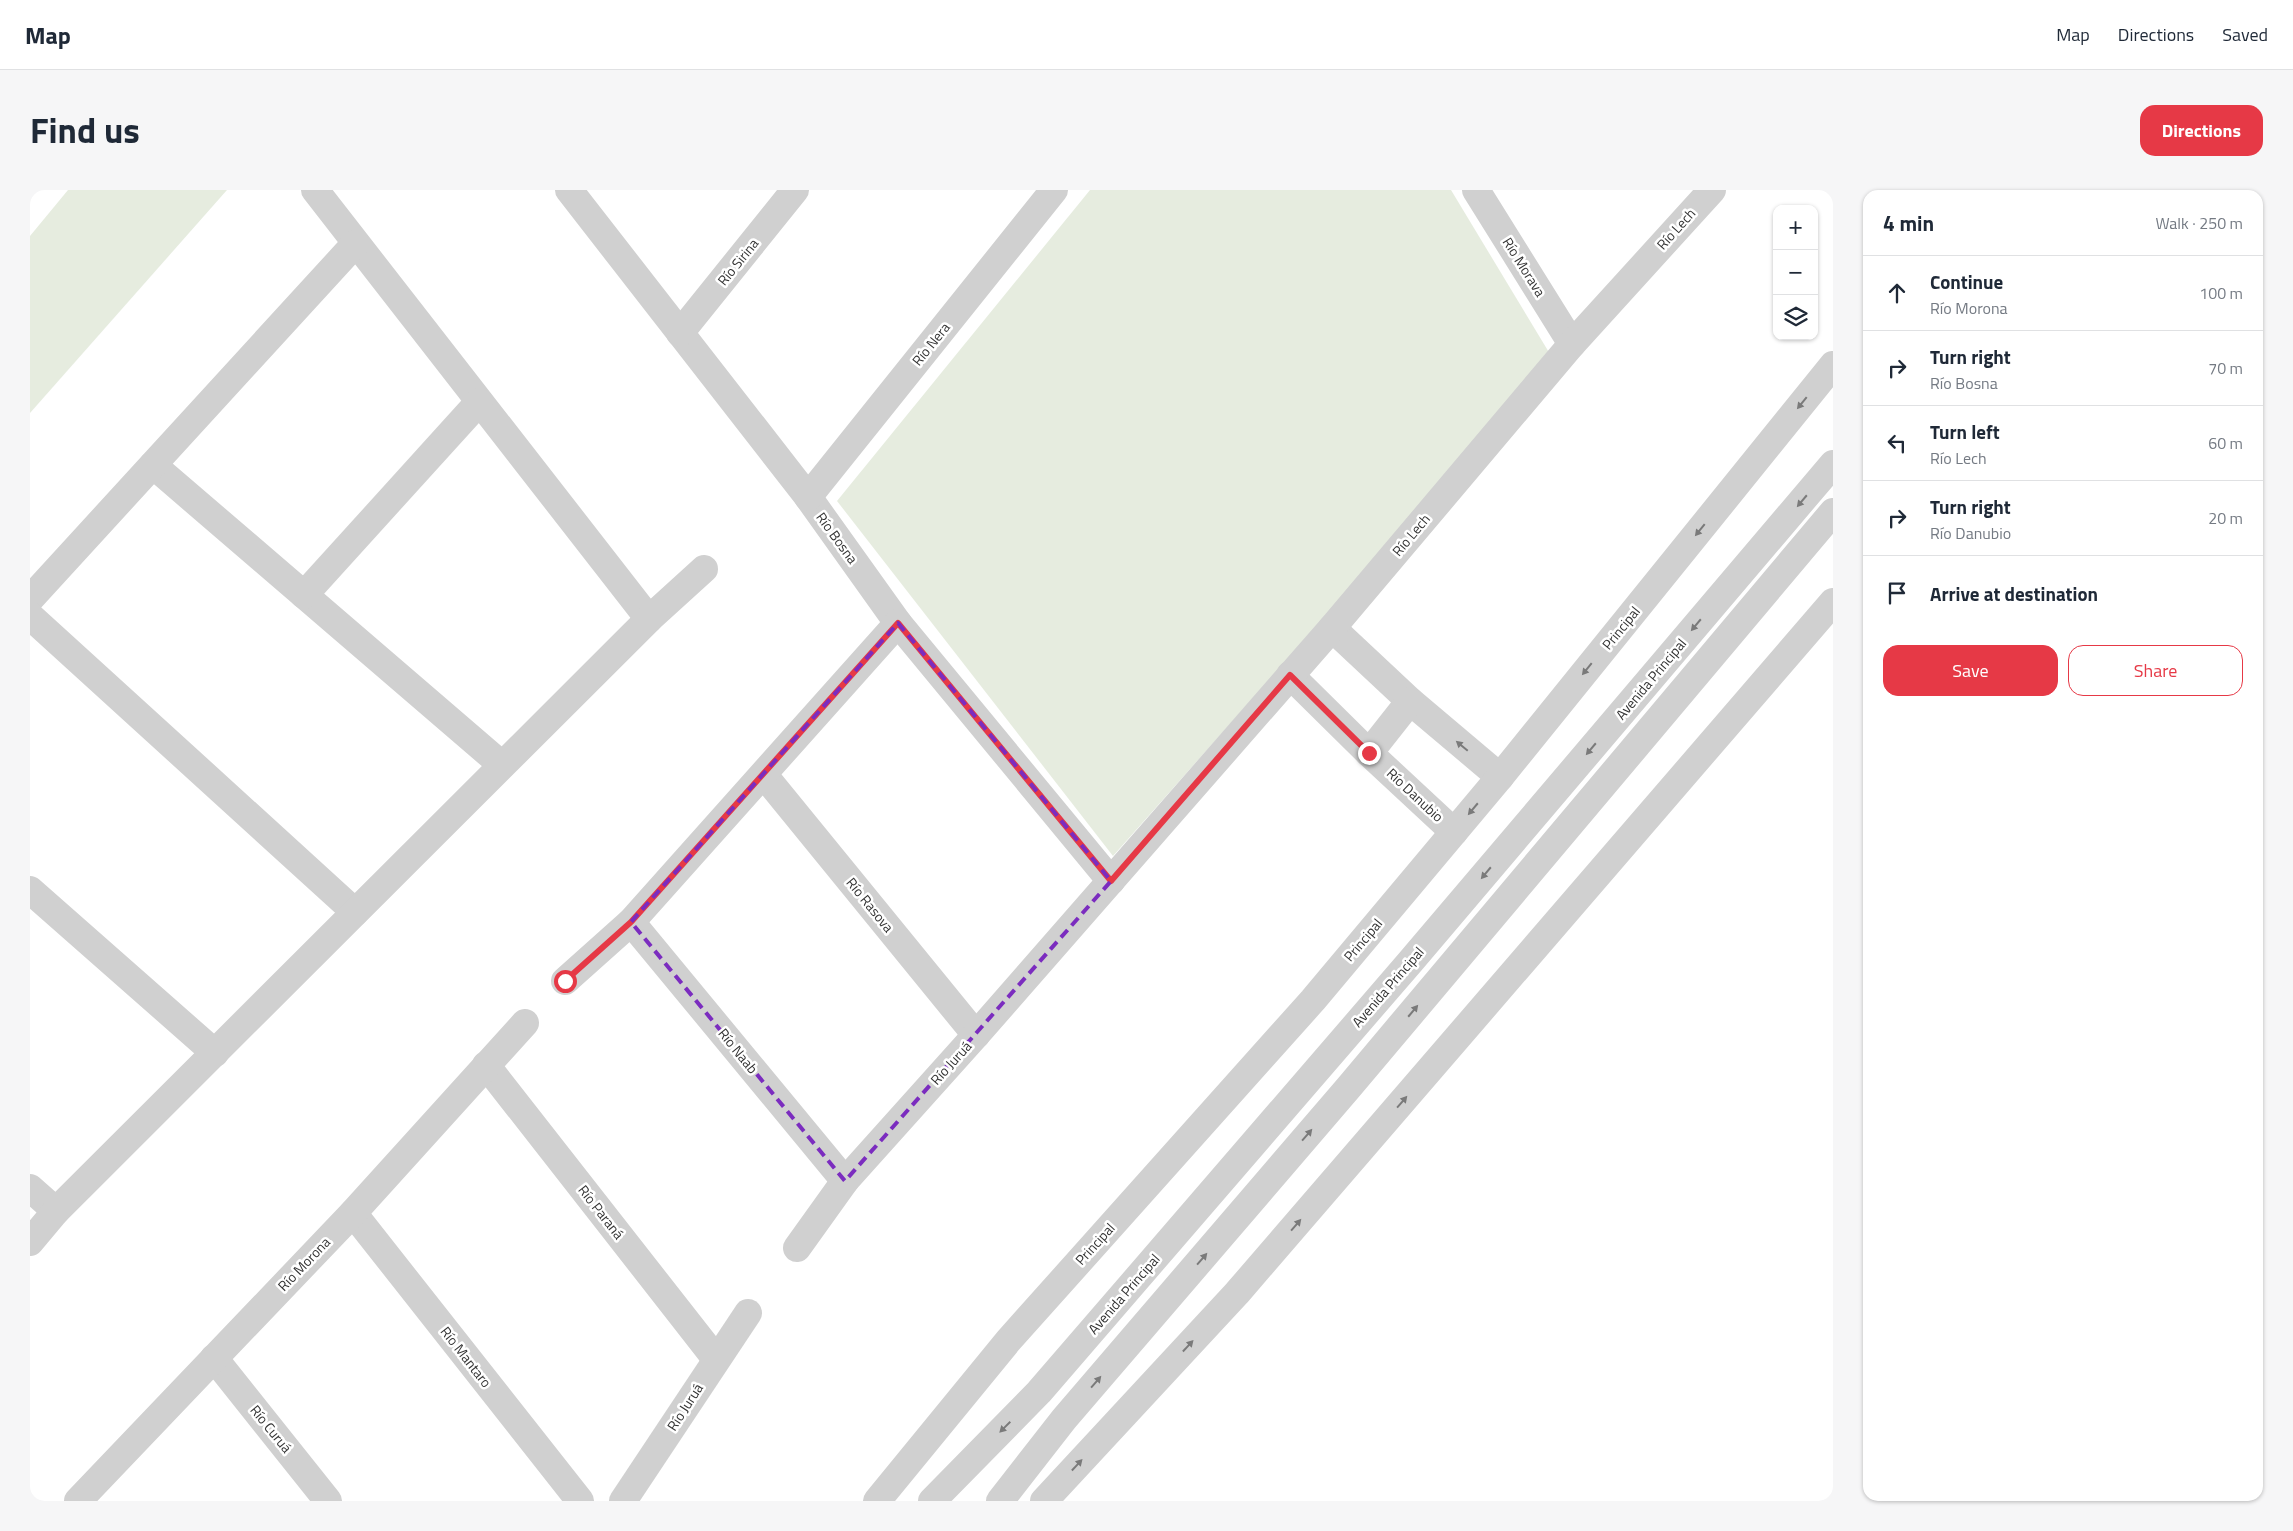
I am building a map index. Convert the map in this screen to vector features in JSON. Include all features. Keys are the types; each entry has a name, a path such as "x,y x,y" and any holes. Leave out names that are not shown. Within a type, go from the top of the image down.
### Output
{"street":[{"path":"315,190 355,244 649,618"},
{"name":"Río Bosna","path":"569,190 808,497 898,623 1111,881"},
{"name":"Río Sirina","path":"680,333 795,190"},
{"name":"Río Nera","path":"808,497 1054,190"},
{"name":"Río Morava","path":"1476,190 1572,344"},
{"name":"Río Lech","path":"1111,881 1332,628 1572,344 1706,193"},
{"path":"30,599 355,244"},
{"name":"Principal","path":"877,1501 1008,1341 1313,1000 1500,778 1833,365"},
{"path":"304,595 479,402"},
{"name":"Avenida Principal","path":"932,1501 1039,1392 1417,953 1833,464"},
{"path":"153,465 502,765"},
{"path":"1000,1501 1064,1419 1342,1095 1833,512"},
{"path":"30,1242 56,1211 649,618 704,569"},
{"path":"1044,1501 1237,1293 1833,602"},
{"path":"30,616 355,912"},
{"path":"565,981 631,922 898,623"},
{"path":"1332,628 1410,701 1500,778"},
{"name":"Río Danubio","path":"1290,675 1369,753 1454,832"},
{"path":"1369,753 1410,701"},
{"name":"Río Rasova","path":"764,775 976,1036"},
{"name":"Río Juruá","path":"797,1248 844,1181 976,1036 1111,881"},
{"path":"30,890 215,1053"},
{"name":"Río Naab","path":"631,922 844,1181"},
{"name":"Río Morona","path":"78,1501 353,1213 525,1023"},
{"name":"Río Paraná","path":"486,1064 716,1359"},
{"path":"30,1188 56,1211"},
{"name":"Río Mantaro","path":"353,1213 580,1501"},
{"name":"Río Juruá","path":"623,1501 716,1359 748,1314"},
{"name":"Río Curuá","path":"214,1358 328,1501"}],"highlighted area":[{"path":"898,623 1111,881 845,1181 631,922"}],"shaded area":[{"path":"68,190 227,190 30,413 30,236"},
{"path":"1090,190 1451,190 1553,359 1113,856 837,501"}],"route":[{"path":"565,981 631,922 898,623 1111,881 1290,675 1369,753"}]}
